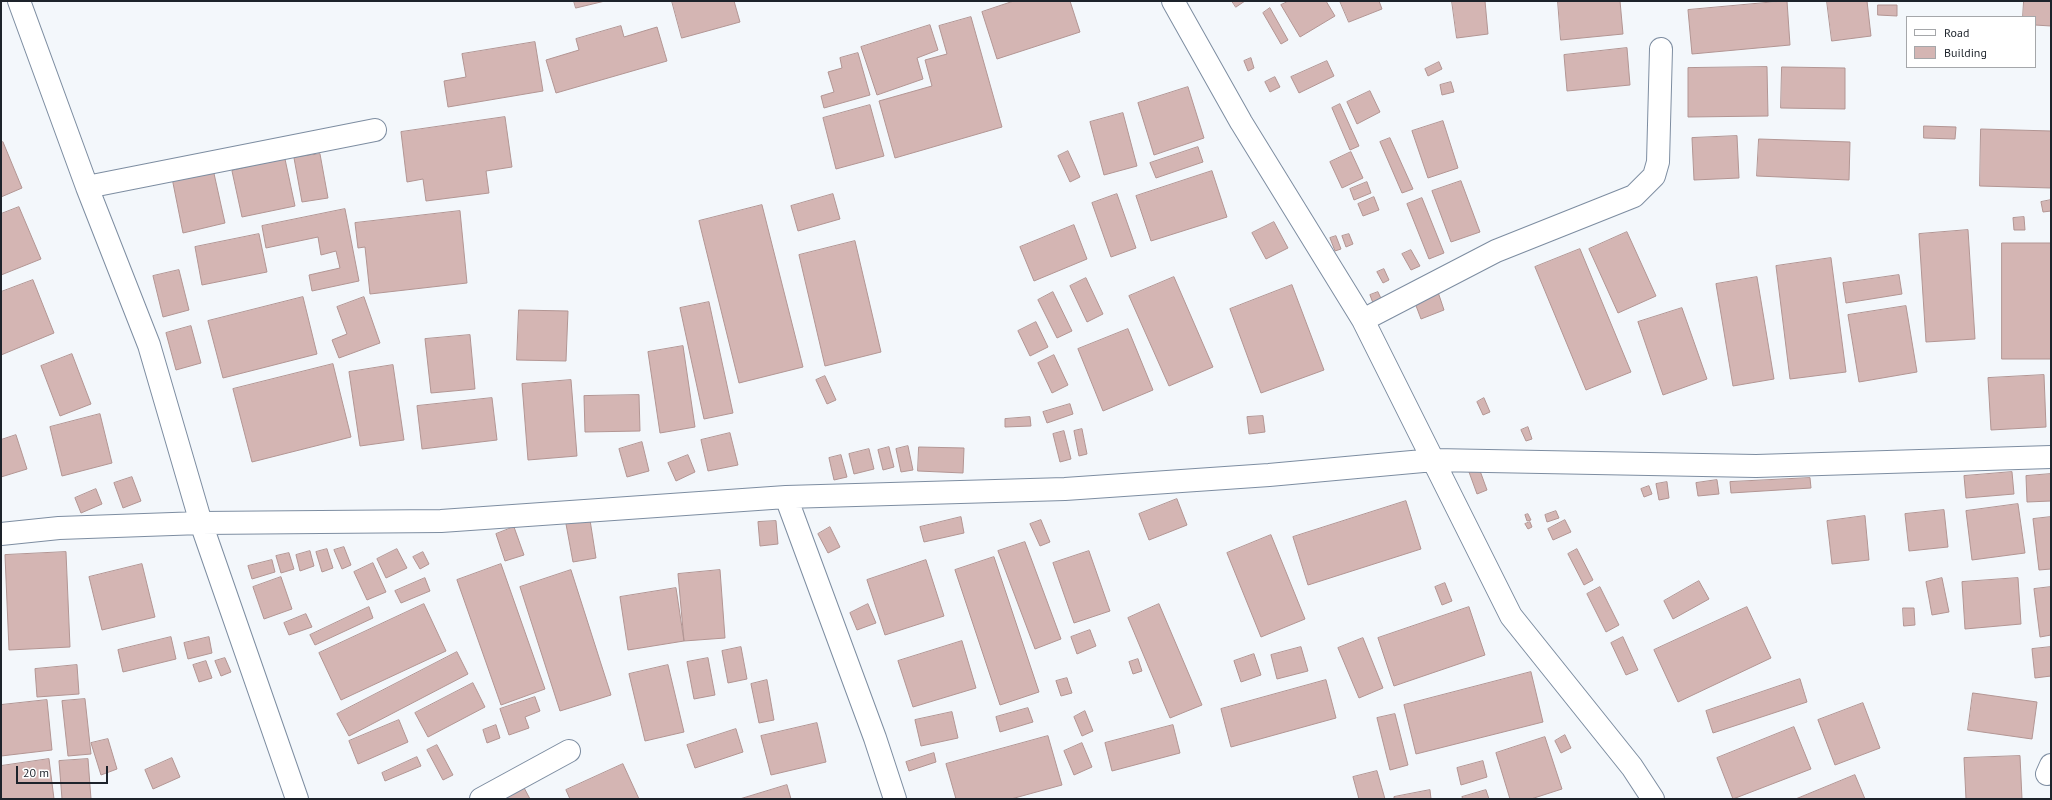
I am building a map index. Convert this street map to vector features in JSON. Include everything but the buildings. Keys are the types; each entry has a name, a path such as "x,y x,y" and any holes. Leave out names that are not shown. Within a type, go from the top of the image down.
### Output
{"street":[{"path":"19,1 87,187 149,345 201,523 297,799"},
{"path":"1173,1 1241,122 1363,320 1434,460 1510,616 1632,767 1653,799"},
{"path":"1363,320 1496,251 1634,196 1654,176 1658,162 1661,49"},
{"path":"87,187 375,130"},
{"path":"1,534 59,528 201,523 441,521 786,497 1065,489 1269,475 1434,460 1756,466 2051,457"},
{"path":"786,497 876,738 895,799"},
{"path":"481,799 569,751"}]}
